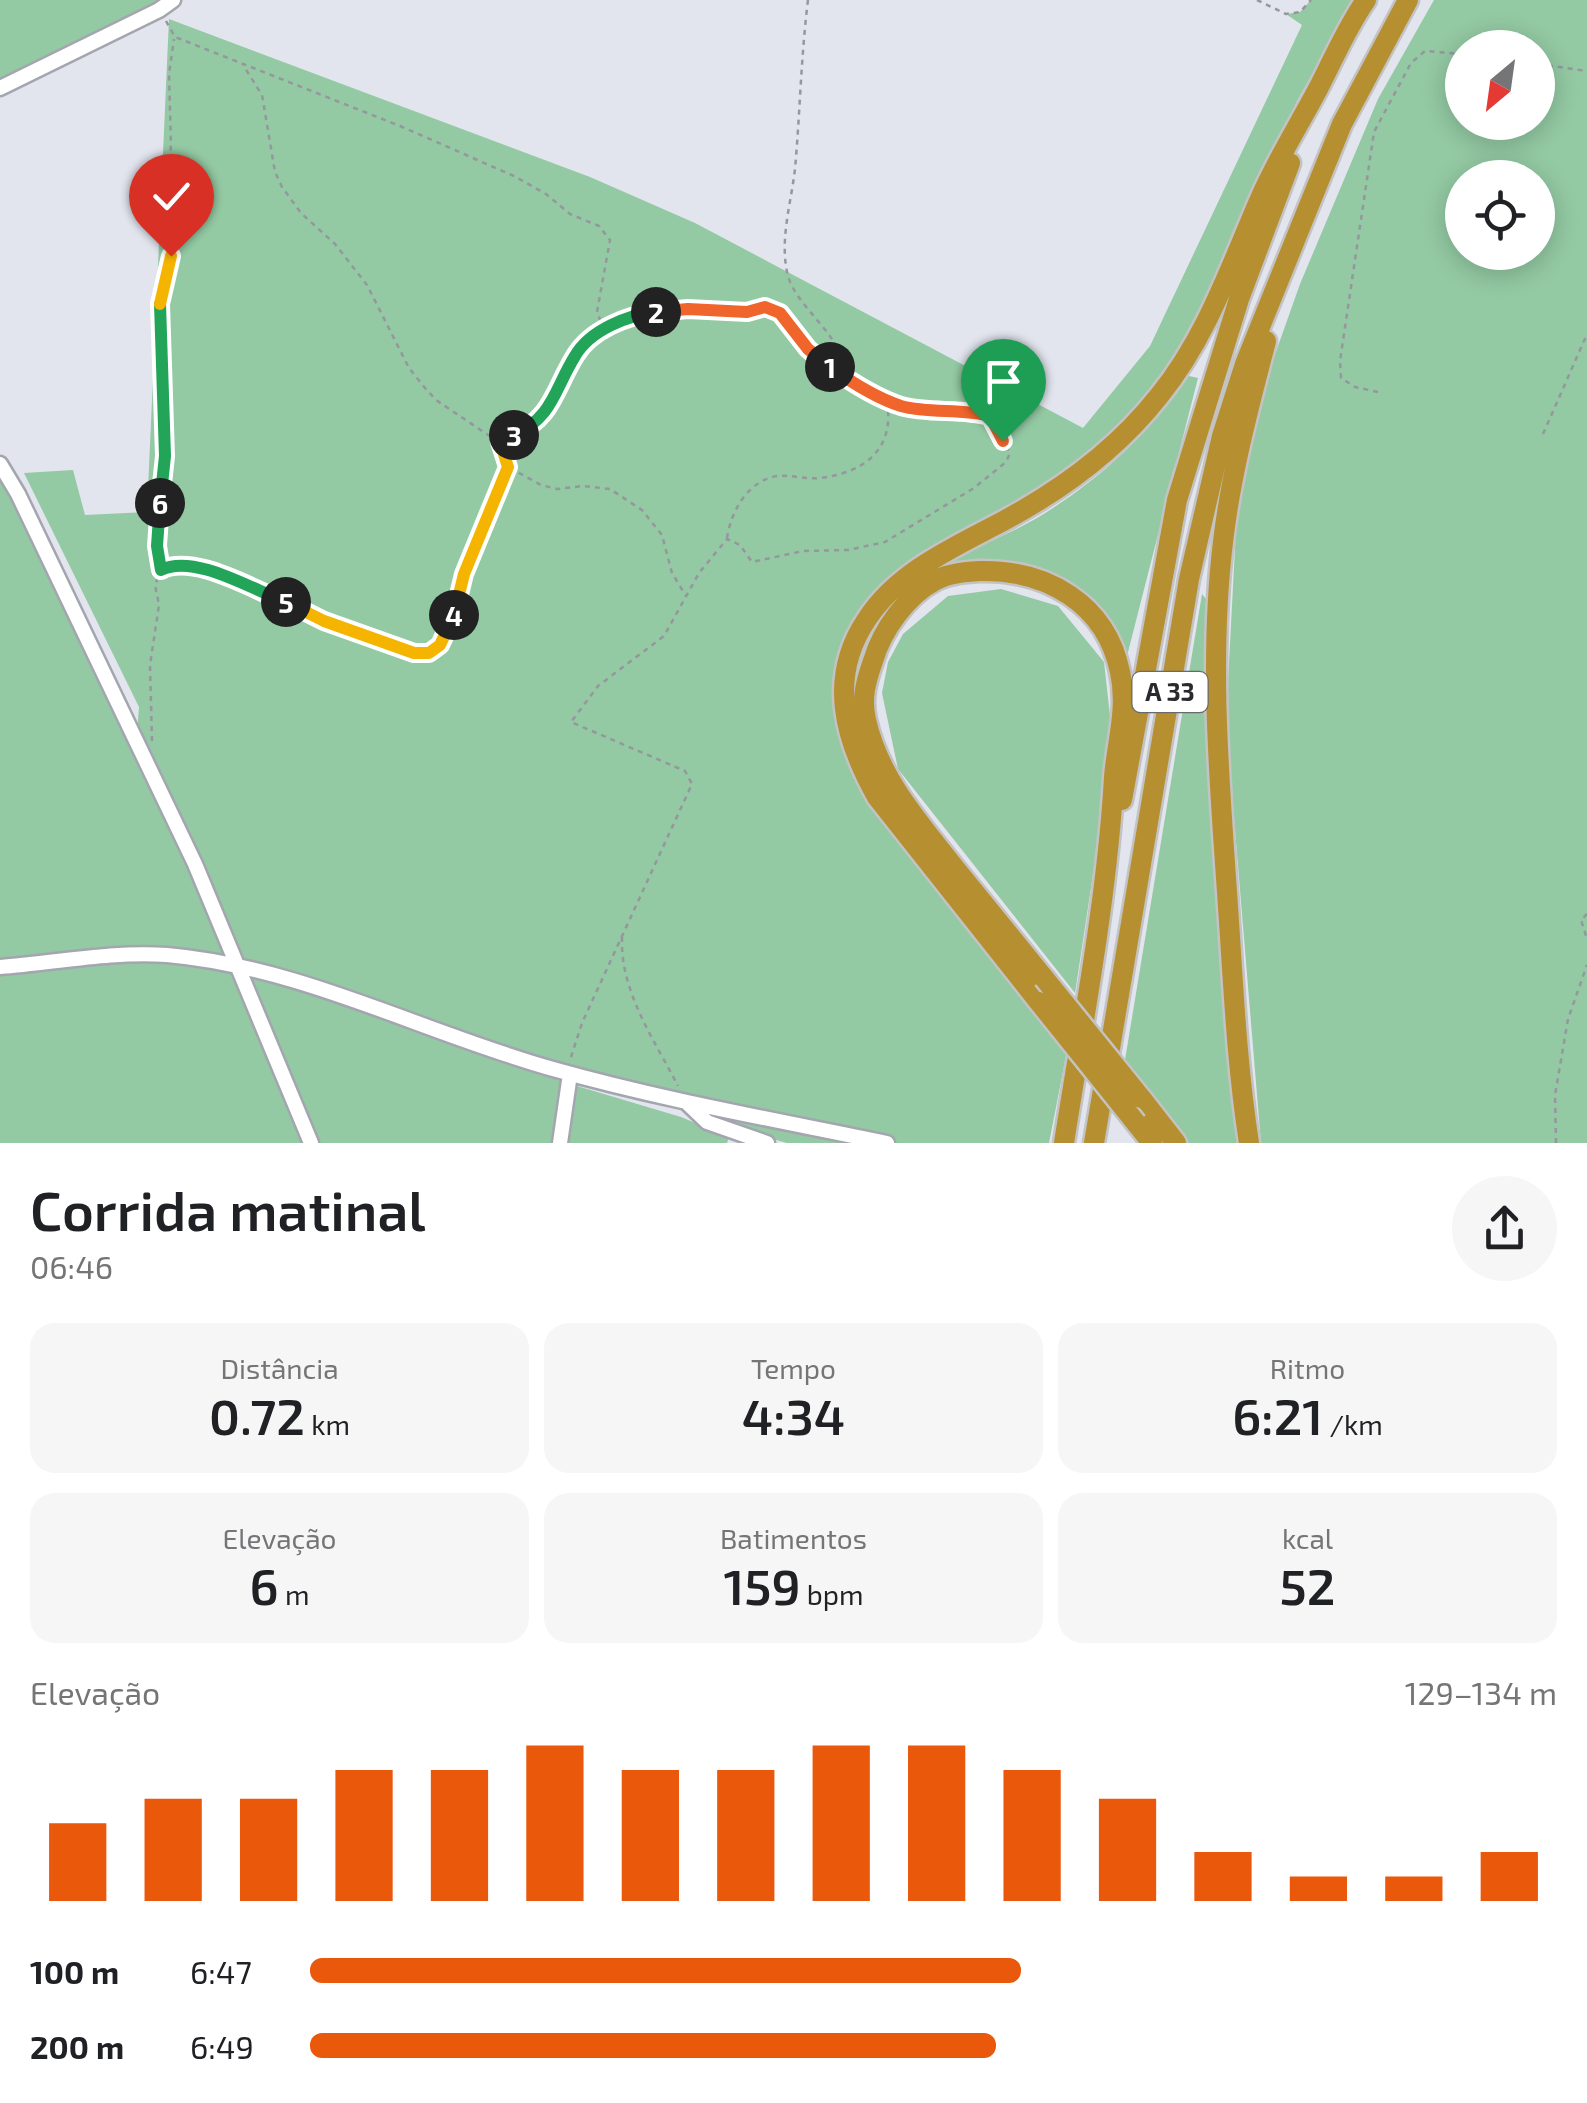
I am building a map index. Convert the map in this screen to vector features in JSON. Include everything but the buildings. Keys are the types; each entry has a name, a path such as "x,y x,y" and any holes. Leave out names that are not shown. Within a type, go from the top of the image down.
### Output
{"highway":[{"name":"A 33","path":"1064,1143 1112,835 1128,782 1177,500 1239,298 1317,90 1366,0"},
{"name":"A 33","path":"1094,1143 1189,579 1222,436 1245,364 1342,124 1408,0"},
{"path":"1152,1143 877,797 857,762 844,720 849,655 866,620 891,588 959,543 1060,486 1115,446 1161,394 1210,318 1260,196 1317,90"},
{"path":"1249,1143 1240,1088 1218,756 1216,646 1223,542 1238,448 1290,252"},
{"path":"1112,835 1124,704 1120,670 1110,641 1096,620 1056,586 1031,574 964,572 937,579 912,598 879,638 864,690 866,718 895,793 1176,1143"}],"street":[{"path":"0,88 160,10 173,0"},
{"path":"0,464 149,768 239,966 311,1143"},
{"path":"0,967 122,954 165,955 239,966 310,985 570,1074 887,1143"},
{"path":"560,1143 570,1074"},
{"path":"686,1102 707,1122 767,1143"}],"path":[{"path":"808,0 784,244 794,292 839,350 845,362 842,375"},
{"path":"1257,0 1286,14 1300,12 1311,0"},
{"path":"149,768 150,664 159,605 156,585 161,570 157,546 165,456 158,314 171,256 167,184 171,145 169,74 174,37 160,10"},
{"path":"174,37 400,126 514,176 546,194 570,214 599,226 610,240 597,312 604,329"},
{"path":"1378,392 1355,387 1341,378 1340,361 1374,132 1411,63 1425,51 1445,53"},
{"path":"161,570 171,564 220,574 324,621 414,653 429,653 440,645 457,608 464,574 508,467 500,442 424,388 409,368 368,285 282,187 275,172 262,94 243,64"},
{"path":"1555,66 1587,71"},
{"path":"500,442 543,417 576,352 604,329 640,314 688,309 747,312 765,307 780,313 808,349 842,375 886,399 902,406 990,416 1010,453 1006,462 974,488 884,542 848,550 804,551 752,562 740,545 726,539"},
{"path":"1543,434 1587,334"},
{"path":"570,1074 572,1051 582,1023 692,784 685,771 571,722 598,686 664,636 699,573 726,539 737,504 756,485 773,477 819,478 860,467 880,450 891,424 886,399"},
{"path":"508,467 557,489 610,489 642,510 662,535 672,573 686,596"},
{"path":"1587,914 1581,920 1587,939"},
{"path":"622,936 621,963 630,990 686,1102"},
{"path":"1556,1143 1555,1095 1568,1018 1587,965"}],"green space":[{"path":"0,0 170,0 0,88"},
{"path":"1311,0 1354,0 1297,101 1206,312 1159,388 1111,441 1022,502 882,588 849,655 857,762 1068,1046 1049,1143 887,1143 551,1070 563,1085 555,1143 0,1143 0,472 137,733 139,707 24,473 73,470 85,515 147,512 169,19 590,177 695,223 1083,428 1150,346 1302,25 1286,14 1300,12"},
{"path":"1434,0 1587,0 1587,1143 1261,1143 1226,721 1238,490 1272,363 1300,284 1378,99"},
{"path":"1189,376 1198,378 1127,656 1095,600 1049,572 994,561 950,568 951,560 1031,521 1084,486 1141,435"},
{"path":"1001,589 1058,606 1104,662 1113,743 1075,993 898,769 882,693 888,662 903,634 948,596"},
{"path":"1202,594 1211,605 1245,1143 1186,1143 1125,1060"},
{"path":"577,1086 681,1117 729,1137 727,1143 566,1143"},
{"path":"726,1119 842,1143 787,1143 727,1126"}],"route":[{"path":"171,256 158,314 165,456 157,546 161,570 171,564 220,574 324,621 414,653 429,653 440,645 457,608 464,574 508,467 500,442 543,417 576,352 606,327 640,314 688,309 747,312 765,307 780,313 808,349 863,389 902,406 990,416 1003,441"}]}
